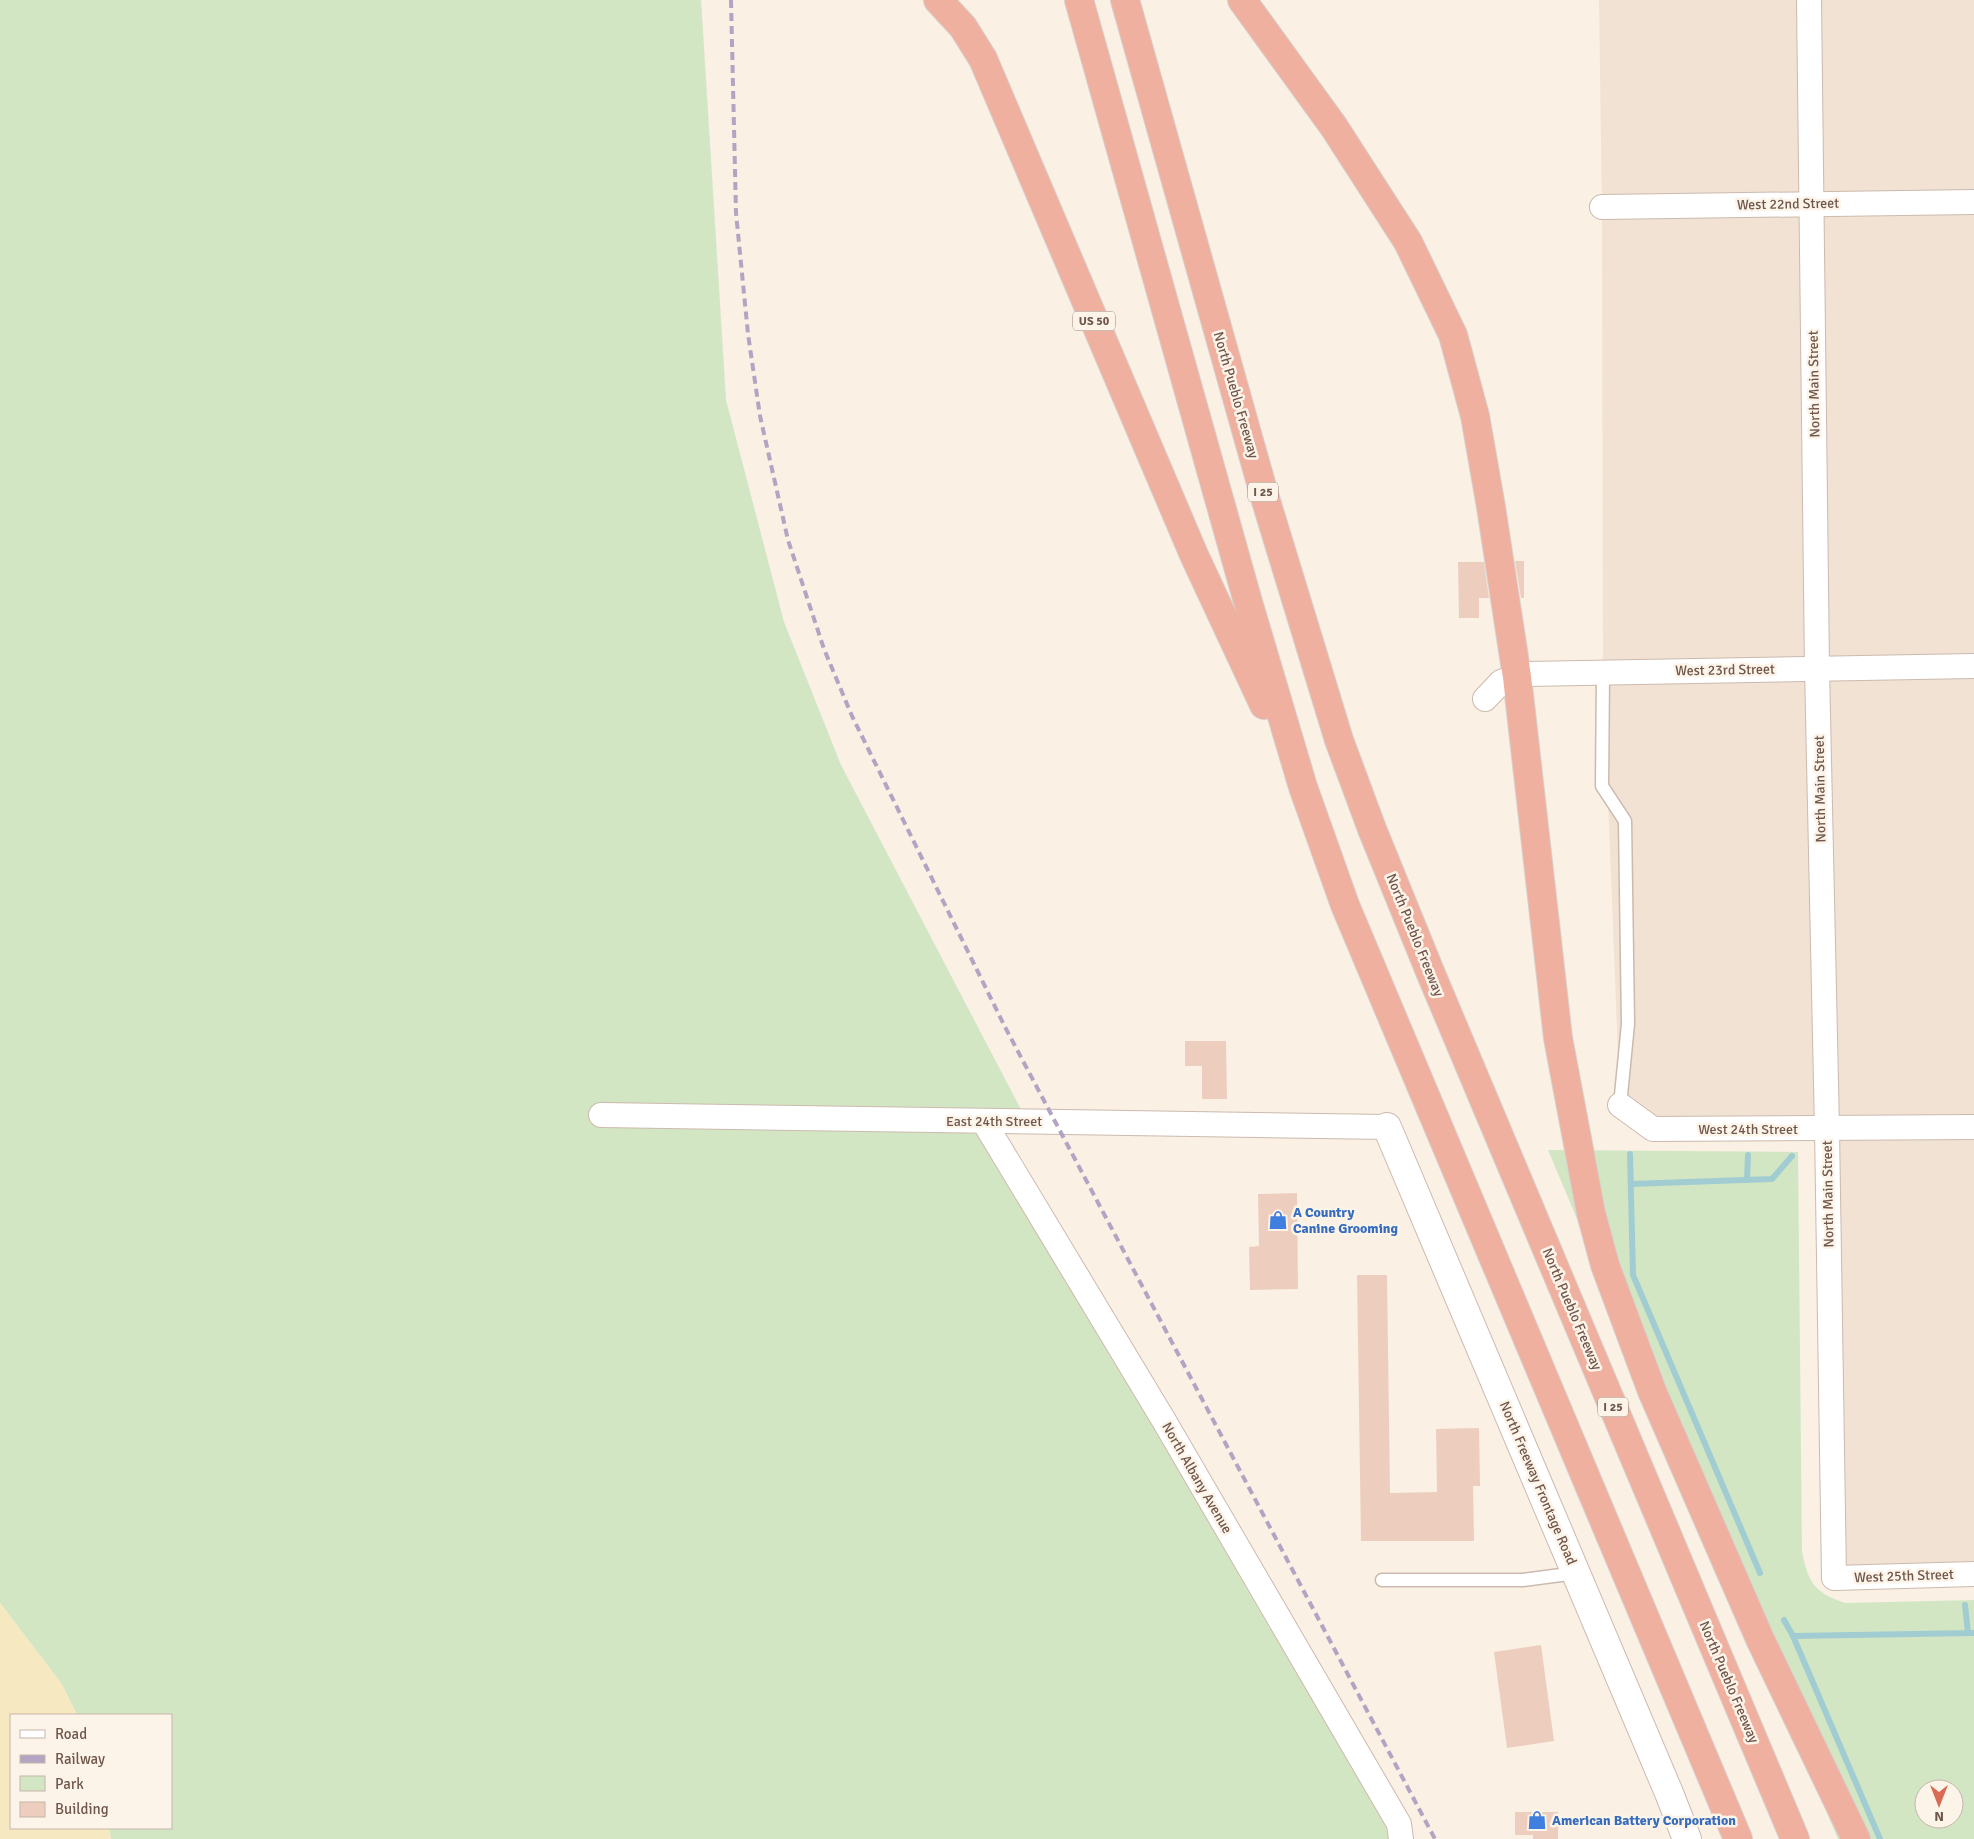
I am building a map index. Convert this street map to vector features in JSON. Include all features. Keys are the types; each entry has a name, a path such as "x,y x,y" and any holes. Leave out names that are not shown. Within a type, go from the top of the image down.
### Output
{"highway":[{"name":"US 50","path":"938,0 963,27 983,59 1194,555 1303,787"},
{"path":"1079,0 1245,593 1303,787 1345,905 1738,1839"},
{"name":"North Pueblo Freeway","path":"1124,0 1266,501 1339,740 1372,829 1431,974 1795,1839"},
{"path":"1242,0 1334,127 1408,242 1453,335 1475,416 1491,506 1517,677 1558,1038 1591,1213 1605,1265 1652,1391 1760,1639 1856,1839"}],"street":[{"name":"North Main Street","path":"1809,0 1817,668 1834,1578"},
{"name":"West 22nd Street","path":"1602,206 1974,202"},
{"name":"West 23rd Street","path":"1485,699 1501,682 1526,674 1974,666"},
{"name":"West 24th Street","path":"1620,1105 1653,1129 1974,1127"},
{"name":"East 24th Street","path":"601,1115 1386,1127"},
{"name":"North Albany Avenue","path":"984,1122 1163,1419 1399,1824 1401,1839"},
{"name":"North Freeway Frontage Road","path":"1386,1127 1687,1839"},
{"name":"West 25th Street","path":"1834,1578 1974,1574"}],"lane":[{"path":"1604,673 1602,786 1625,821 1628,1024 1620,1105"},
{"path":"1382,1580 1523,1580 1576,1573"}],"shaded area":[{"path":"1599,0 1974,0 1974,1574 1834,1578 1827,1129 1653,1129 1620,1105 1603,673 1602,207"}],"green space":[{"path":"0,0 701,0 726,400 784,622 841,765 1028,1123 984,1122 1401,1839 111,1839 109,1829 172,1829 172,1714 76,1714 61,1683 0,1603"},
{"path":"1548,1150 1798,1152 1802,1552 1807,1572 1815,1585 1826,1595 1845,1603 1974,1600 1974,1839 1838,1839"}],"sand":[{"path":"0,1603 61,1683 76,1714 10,1714 10,1829 109,1829 111,1839 0,1839"}],"building":[{"path":"1515,561 1524,561 1524,598 1521,598"},
{"path":"1458,562 1484,562 1489,598 1479,598 1479,618 1459,618"},
{"path":"1185,1041 1226,1041 1227,1099 1202,1099 1202,1066 1185,1066"},
{"name":"A Country Canine Grooming","path":"1297,1193 1298,1289 1250,1290 1249,1247 1259,1246 1258,1194"},
{"path":"1357,1275 1387,1275 1390,1493 1437,1492 1436,1429 1479,1428 1480,1486 1473,1486 1474,1541 1361,1541"},
{"path":"1541,1645 1554,1741 1507,1748 1494,1652"},
{"name":"American Battery Corporation","path":"1515,1812 1558,1812 1558,1839 1533,1839 1533,1835 1515,1835"}],"waterway":[{"path":"1630,1154 1633,1275 1760,1573"},
{"path":"1747,1180 1748,1155"},
{"path":"1631,1184 1772,1179 1792,1156"},
{"path":"1965,1605 1968,1633"},
{"path":"1784,1620 1793,1636 1880,1839"},
{"path":"1793,1636 1974,1633"}],"railway":[{"path":"731,0 736,213 748,334 760,416 788,540 824,649 852,716 1005,1027 1435,1839"}],"place":[{"name":"A Country Canine Grooming","path":"1278,1220"},
{"name":"American Battery Corporation","path":"1537,1820"}]}
